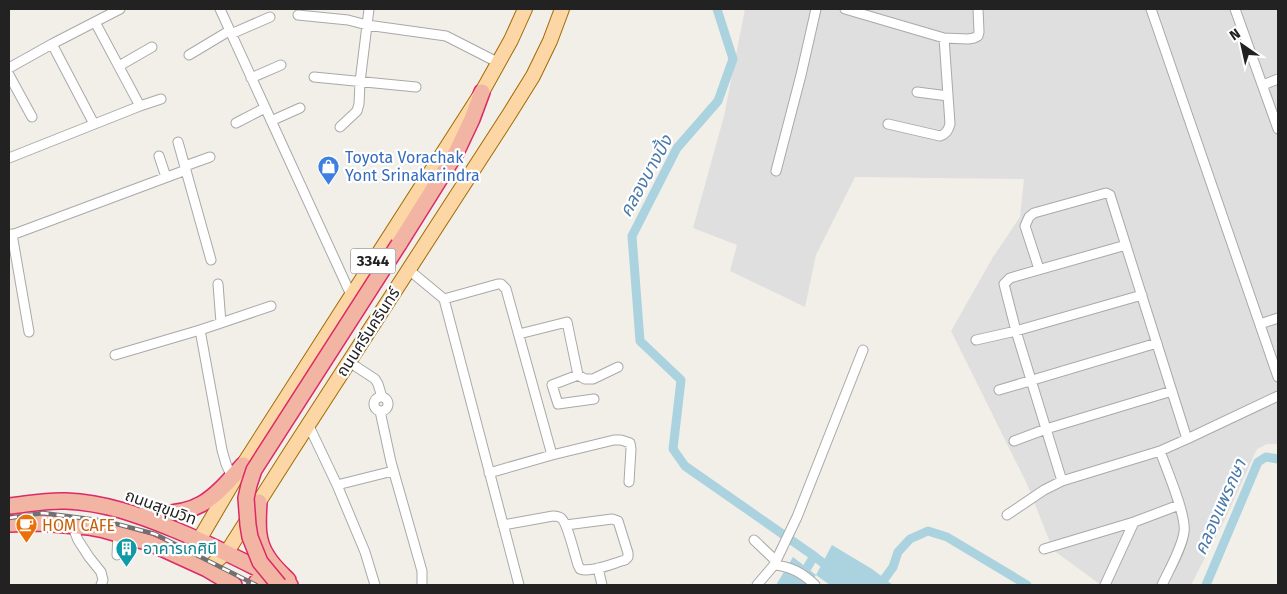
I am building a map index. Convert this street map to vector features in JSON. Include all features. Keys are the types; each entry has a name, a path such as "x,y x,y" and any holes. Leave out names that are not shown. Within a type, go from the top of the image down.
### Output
{"highway":[{"path":"274,580 260,562 250,538 246,498 248,485 254,470 456,153 482,92"},
{"path":"130,512 163,514 193,508 208,500 220,490 243,465"},
{"name":"ถนนสุขุมวิท","path":"9,506 47,501 65,501 105,505 130,512 227,552 274,580 291,585"},
{"path":"259,502 258,532 261,545 267,557 291,585"},
{"path":"118,534 127,535 134,530 136,526 135,518 130,512"},
{"path":"9,524 41,523 72,525 118,534 150,543 234,585"},
{"path":"255,585 262,577 274,580"}],"main road":[{"name":"3344","path":"201,567 199,540 264,431 482,92 526,9"},
{"name":"ถนนศรีนครินทร์","path":"201,567 227,552 533,76 550,41 562,9"},
{"path":"264,431 264,443 269,452 279,456 285,456 290,453"}],"street":[{"path":"9,68 120,9"},
{"path":"220,9 351,295"},
{"path":"340,127 357,111 359,104 369,9"},
{"path":"776,171 816,9"},
{"path":"845,9 944,38 968,39 978,36 978,9"},
{"path":"1151,9 1278,377"},
{"path":"1235,9 1278,129"},
{"path":"298,15 348,20 367,25 446,36 499,63"},
{"path":"188,55 230,33 270,17"},
{"path":"95,22 140,106"},
{"path":"888,124 940,136 948,130 950,124 944,38"},
{"path":"52,44 94,124"},
{"path":"118,66 152,47"},
{"path":"251,78 281,65"},
{"path":"9,75 32,116"},
{"path":"314,77 416,88"},
{"path":"1262,85 1278,79"},
{"path":"917,92 948,96"},
{"path":"9,158 161,99"},
{"path":"236,123 265,108"},
{"path":"271,121 300,108"},
{"path":"178,142 211,260"},
{"path":"159,156 166,177"},
{"path":"29,332 10,235 166,177 210,157"},
{"path":"1038,269 1025,226 1029,217 1034,213 1106,193 1110,195 1188,440"},
{"path":"1062,481 1016,331 1004,284 1010,278 1038,269 1126,245"},
{"path":"409,270 444,299 519,585"},
{"path":"218,284 221,323"},
{"path":"444,299 498,284 501,284 506,289 552,455"},
{"path":"976,340 1016,331 1142,295"},
{"path":"115,355 200,330 271,306"},
{"path":"1260,324 1278,318"},
{"path":"519,334 567,322 578,375 585,379 593,379 618,368"},
{"path":"200,330 222,450 232,477"},
{"path":"999,390 1157,343"},
{"path":"757,585 777,562 862,350"},
{"path":"349,362 375,379 382,397 387,401 388,406 385,410 380,411 393,470 422,571 422,585"},
{"path":"578,375 552,385 558,404 594,399"},
{"path":"1014,440 1172,391"},
{"path":"1007,515 1044,490 1062,481 1160,451 1188,440 1278,396"},
{"path":"308,424 337,485 365,552 375,585"},
{"path":"489,473 614,440 630,443 629,482"},
{"path":"1160,451 1179,505 1185,530 1162,585"},
{"path":"337,485 393,470"},
{"path":"1044,549 1134,522 1179,505"},
{"path":"503,525 553,516 562,518 580,569 583,570 626,560 628,557 618,521 612,519 566,525"},
{"path":"1105,585 1134,522"},
{"path":"72,525 78,540 102,572 102,585"},
{"path":"117,555 118,534"},
{"path":"754,540 777,562 807,577 815,585"},
{"path":"598,568 602,585"}],"shaded area":[{"path":"745,9 1278,9 1278,445 1267,444 1257,449 1226,517 1191,585 1101,585 1053,550 1027,484 951,331 993,257 1020,217 1024,179 855,177 816,255 805,307 730,271 737,245 693,228 724,116"}],"water":[{"path":"832,545 872,569 893,585 830,585 816,575"},
{"path":"793,557 816,575 810,585 776,585"}],"waterway":[{"name":"คลองบางปิ้ง","path":"717,9 733,59 718,101 677,148 632,236 640,341 681,380 673,449 685,466 832,570"},
{"name":"คลองแพรกษา","path":"1206,585 1258,462 1266,457 1278,459"},
{"name":"คลองแพรกษา","path":"885,578 893,567 898,552 910,539 928,531 947,537 1027,585"},
{"path":"797,585 814,556"}],"railway":[{"path":"9,518 43,513 105,521 155,534 256,585"}],"place":[{"name":"Toyota Vorachak Yont Srinakarindra","path":"329,185"},
{"name":"HOM CAFE","path":"26,544"},
{"name":"อาคารเกศินี","path":"127,567"}]}
